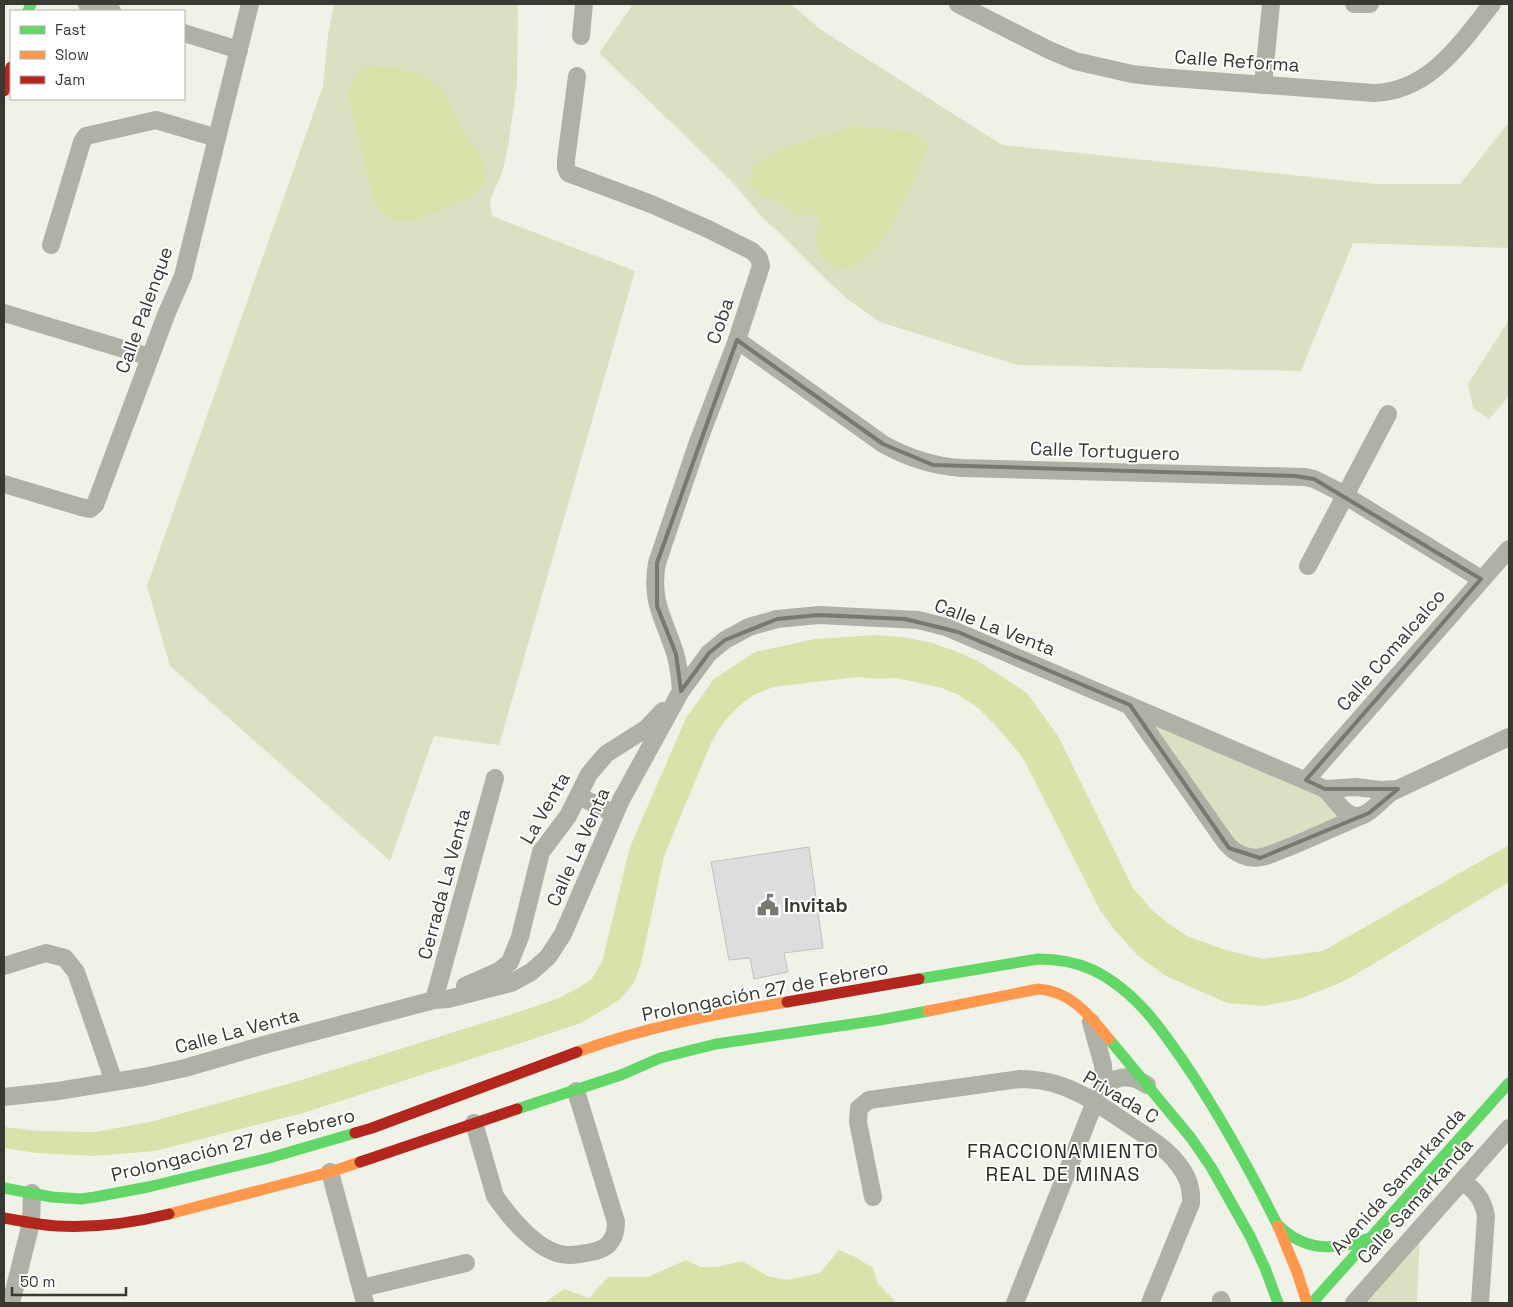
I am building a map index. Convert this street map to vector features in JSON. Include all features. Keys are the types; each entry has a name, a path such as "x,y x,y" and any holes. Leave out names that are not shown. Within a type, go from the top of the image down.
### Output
{"street":[{"path":"87,4 108,10"},
{"name":"Calle Palenque","path":"4,484 81,507 92,508 96,502 166,315 183,276 250,4"},
{"path":"581,36 584,4"},
{"name":"Calle Reforma","path":"958,4 1049,50 1089,65 1132,74 1374,93 1385,93 1408,86 1427,76 1455,50 1492,4"},
{"path":"1263,85 1271,4"},
{"path":"1354,4 1370,4"},
{"path":"185,33 239,50"},
{"path":"4,91 10,70"},
{"name":"Coba","path":"577,76 566,160 568,173 651,204 708,229 752,252 759,258 761,266 737,340 698,442 657,564 655,578 657,606 676,654 681,691"},
{"path":"51,245 82,142 86,136 156,120 217,138"},
{"path":"4,312 150,357"},
{"name":"Calle Tortuguero","path":"737,340 883,444 933,465 947,467 1294,476 1314,479 1481,579"},
{"path":"1308,566 1388,414"},
{"name":"Calle Comalcalco","path":"1306,780 1509,549"},
{"name":"Calle La Venta","path":"4,1097 58,1091 144,1077 185,1068 434,1000 448,999 511,983 531,972 555,948 614,814 681,691 710,653 725,640 758,624 777,619 819,615 918,620 946,627 1306,780 1325,789 1352,816 1362,815"},
{"name":"La Venta","path":"434,1000 499,971 510,962 520,938 541,852 568,816 589,774 606,754 647,728 664,711 672,694 681,691"},
{"name":"Calle La Venta","path":"1130,706 1226,843 1234,852 1260,858 1362,815 1376,808 1389,794 1398,789 1509,737"},
{"name":"Cerrada La Venta","path":"434,1000 496,778"},
{"name":"Calle La Venta","path":"1325,789 1356,787 1381,790 1398,789"},
{"path":"579,796 614,814"},
{"path":"4,966 46,953 65,958 76,972 114,1082"},
{"name":"Prolongación 27 de Febrero","path":"4,1218 57,1226 88,1226 122,1223 204,1206 330,1172 621,1075 656,1044 712,1015 874,992 1038,959 1060,959 1086,966 1128,995 1152,1018 1166,1035 1228,1130 1276,1223 1297,1271 1307,1303"},
{"name":"Prolongación 27 de Febrero","path":"4,1188 66,1198 95,1197 148,1187 269,1158 372,1128 593,1046 716,1044 1038,989 1048,989 1069,997 1088,1014 1191,1138 1211,1167 1250,1236 1265,1268 1278,1303"},
{"path":"1015,1303 1104,1079 1088,1014"},
{"path":"1098,1097 1106,1083 1114,1080 1130,1077 1149,1086"},
{"name":"Privada C","path":"873,1197 858,1122 859,1108 869,1100 1020,1079 1034,1079 1098,1097 1168,1153 1186,1177 1190,1189 1191,1203 1150,1303"},
{"name":"Avenida Samarkanda","path":"1312,1303 1509,1083"},
{"path":"474,1123 495,1196 520,1227 542,1246 555,1253 568,1255 599,1250 607,1246 613,1239 616,1222 576,1091"},
{"name":"Calle Samarkanda","path":"1354,1303 1509,1128"},
{"path":"330,1172 363,1296 466,1263"},
{"path":"1462,1181 1476,1192 1485,1209 1486,1222 1480,1303"},
{"path":"11,1303 31,1223 32,1193"},
{"path":"1276,1223 1290,1237 1303,1243 1320,1247 1346,1245 1370,1238"},
{"path":"1250,1236 1263,1280 1267,1303"}],"highlighted area":[{"path":"737,340 883,444 933,465 1295,476 1314,479 1481,579 1306,780 1325,789 1398,789 1369,813 1260,858 1229,848 1130,705 958,632 905,619 819,615 777,619 725,640 709,653 681,691 676,654 657,606 657,563"}],"shaded area":[{"path":"334,4 518,4 517,83 503,170 490,201 492,216 635,271 499,745 434,736 390,861 170,666 147,586 323,86 328,35"},
{"path":"629,4 791,4 820,29 1002,145 1377,184 1460,184 1509,122 1509,248 1353,243 1301,371 1017,365 880,322 847,299 763,218 732,182 702,152 599,53 631,7"},
{"path":"365,66 409,70 427,76 444,92 455,116 480,154 486,168 485,183 472,197 417,219 396,221 384,215 375,203 348,95 354,77"},
{"path":"855,127 883,128 916,134 928,146 919,171 889,231 875,251 856,265 835,270 819,253 815,235 820,219 813,214 794,214 781,202 764,198 750,185 752,167 782,148"},
{"path":"1509,320 1509,396 1489,419 1473,408 1468,384"},
{"path":"875,635 929,642 955,651 978,661 1027,693 1058,736 1133,888 1152,910 1189,937 1226,950 1263,959 1323,951 1509,845 1509,882 1355,975 1335,985 1299,999 1264,1006 1227,1003 1166,976 1138,956 1114,929 1100,910 1023,758 999,729 978,708 959,695 942,688 897,678 857,677 773,687 752,696 739,706 723,723 711,743 664,856 641,964 634,983 619,1000 600,1012 581,1023 303,1113 155,1151 95,1156 36,1153 4,1148 4,1127 39,1131 95,1132 154,1121 298,1081 518,1012 559,998 591,980 602,962 630,847 686,718 714,679 755,652 815,639"},
{"path":"1130,705 1325,789 1345,823 1246,856"},
{"path":"1420,1228 1417,1303 1354,1303"},
{"path":"839,1250 873,1268 878,1284 897,1303 544,1303 564,1289 589,1298 608,1277 648,1277 686,1260 700,1267 717,1267 742,1261 768,1276 787,1280 820,1273"}],"building":[{"name":"Invitab","path":"809,847 823,948 784,953 788,972 754,979 750,958 729,960 711,862"}],"traffic: fast":[{"path":"28,10 31,4"},
{"path":"919,979 1038,959 1073,963 1093,970 1109,979 1124,990 1149,1015 1182,1059 1204,1092 1248,1168 1278,1226"},
{"path":"517,1109 621,1075 660,1058 716,1044 880,1020 928,1011"},
{"path":"1109,1039 1191,1138 1211,1167 1250,1236 1265,1268 1278,1303"},
{"path":"1312,1303 1509,1083"},
{"path":"4,1188 52,1197 81,1199 95,1197 148,1187 269,1158 355,1133"},
{"path":"1278,1225 1288,1234 1299,1240 1321,1246 1333,1247 1370,1238"}],"traffic: slow":[{"path":"928,1011 1038,989 1060,994 1070,999 1094,1021 1109,1039"},
{"path":"577,1052 655,1028 787,1002"},
{"path":"169,1214 330,1172 360,1162"},
{"path":"1278,1226 1297,1272 1307,1303"}],"traffic: jam":[{"path":"4,91 10,70"},
{"path":"787,1002 919,979"},
{"path":"355,1133 577,1052"},
{"path":"360,1162 517,1109"},
{"path":"4,1218 38,1224 85,1226 142,1220 169,1214"}],"place":[{"name":"Invitab","path":"768,905"}],"district":[{"name":"FRACCIONAMIENTO REAL DE MINAS","path":"1063,1162"}]}
